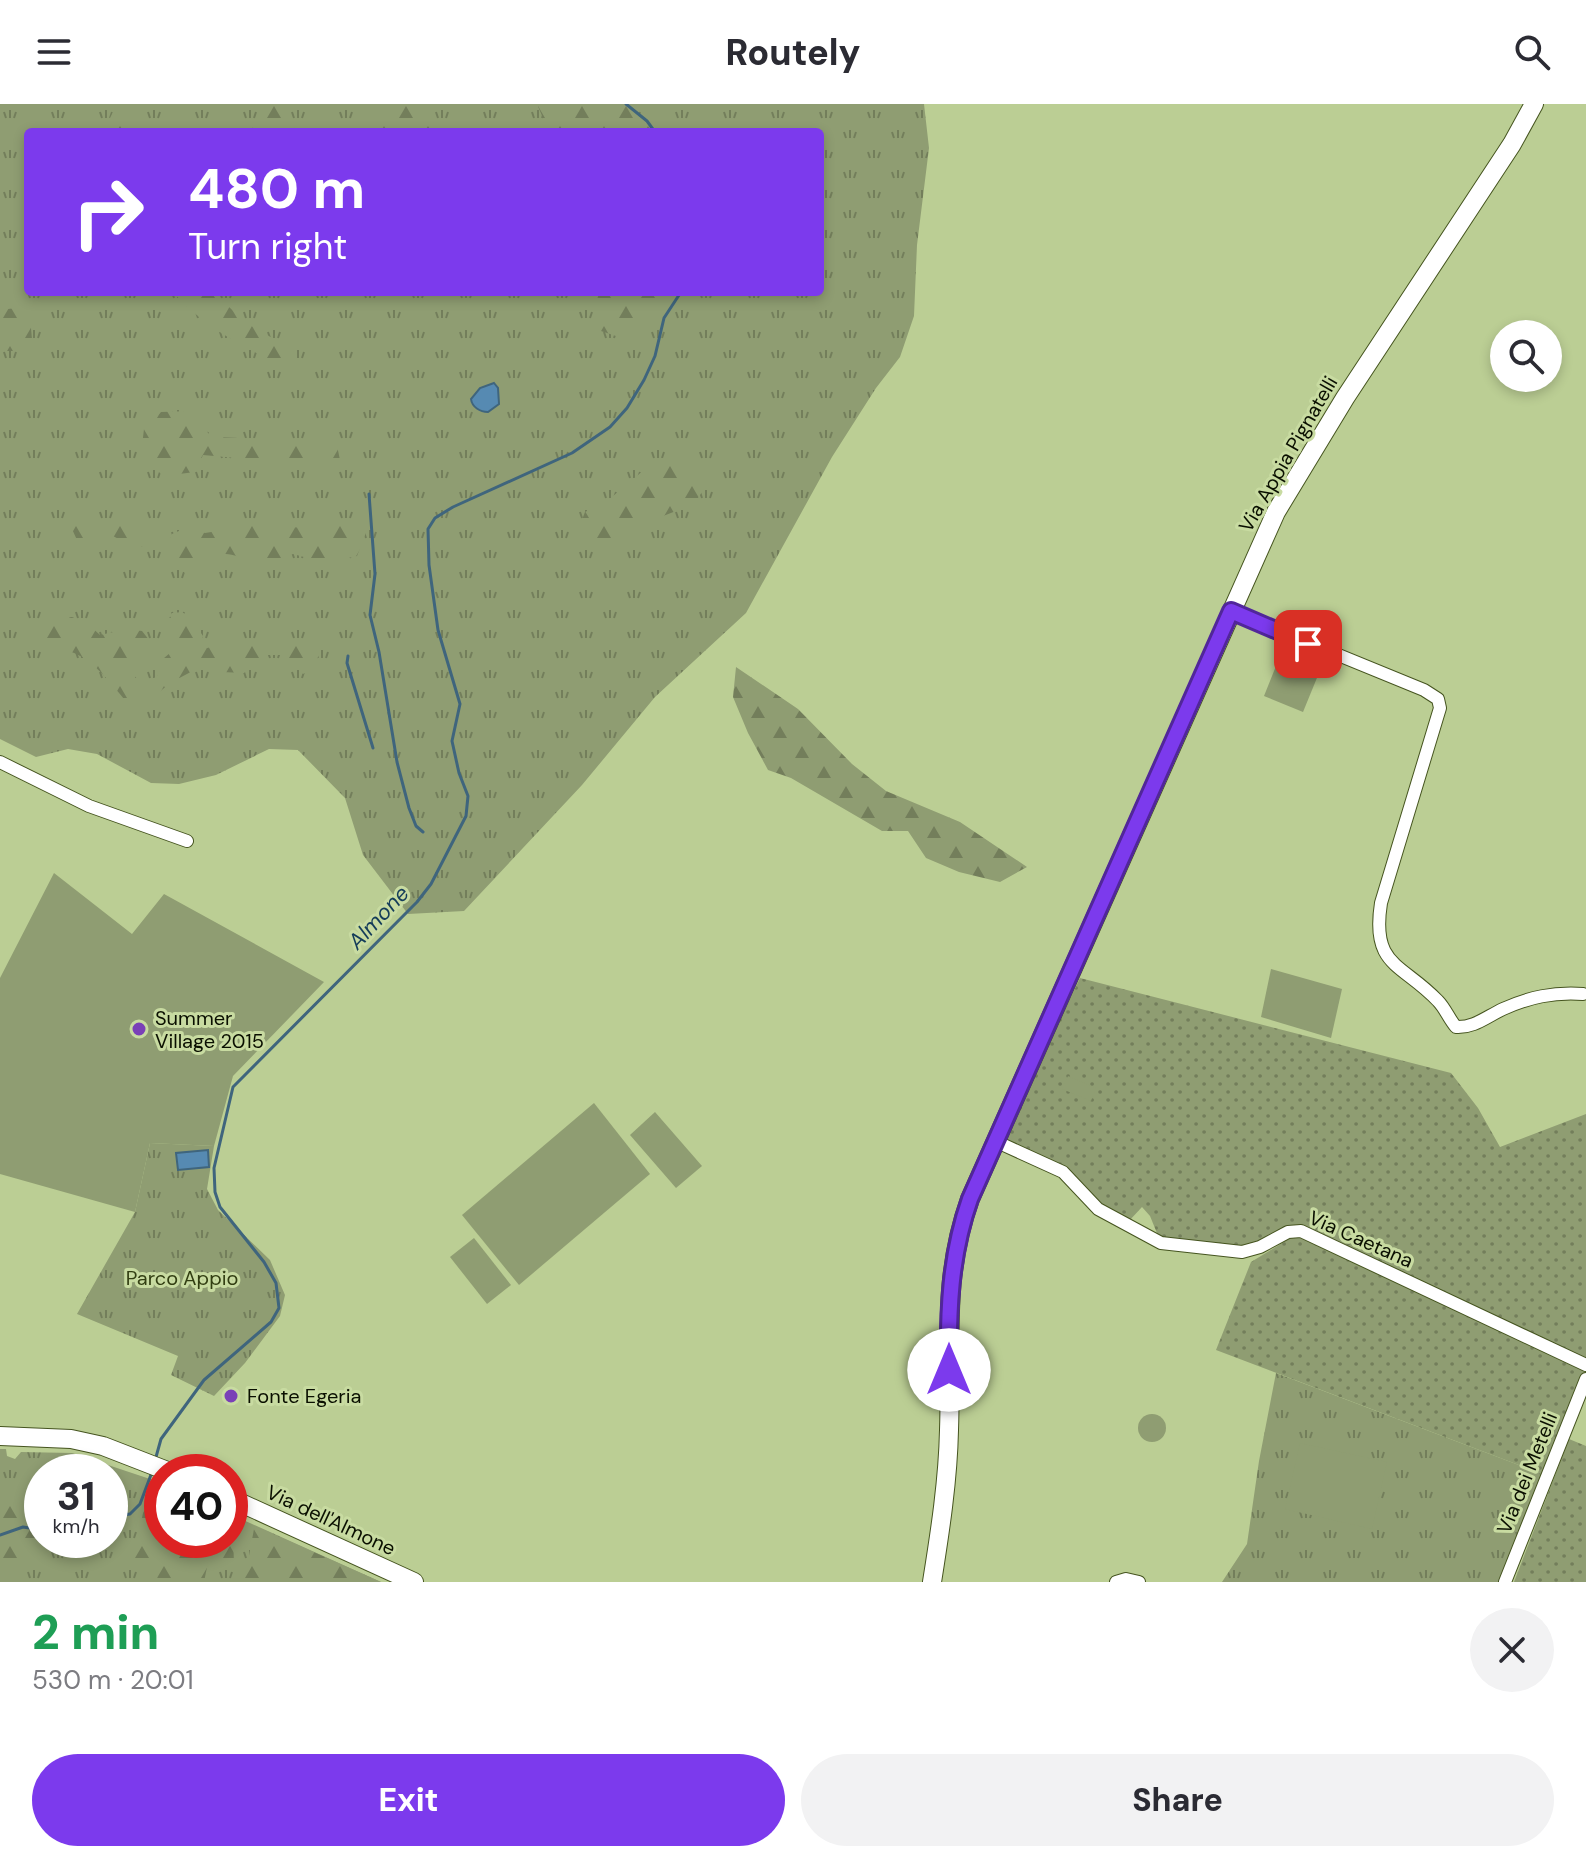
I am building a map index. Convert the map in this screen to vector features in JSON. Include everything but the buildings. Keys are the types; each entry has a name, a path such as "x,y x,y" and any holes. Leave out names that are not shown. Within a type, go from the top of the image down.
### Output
{"street":[{"name":"Via Appia Pignatelli","path":"932,1582 949,1431 948,1309 953,1261 965,1211 1270,523 1390,327 1512,144 1534,104"},
{"path":"1231,611 1424,690 1438,699 1440,708 1381,903 1379,935 1387,957 1440,1003 1456,1027 1468,1028 1539,995 1583,994"},
{"path":"0,762 89,806 187,841"},
{"name":"Via Caetana","path":"995,1141 1063,1172 1094,1206 1155,1241 1175,1246 1242,1252 1256,1249 1288,1232 1301,1231 1586,1365"},
{"name":"Via dei Metelli","path":"1505,1582 1582,1400 1586,1379"},
{"path":"0,1436 71,1439 103,1446 144,1462"},
{"name":"Via dell'Almone","path":"248,1506 414,1582"},
{"path":"1116,1582 1126,1579 1139,1582"}],"green space":[{"path":"0,104 924,104 929,148 917,245 914,316 900,357 876,388 832,457 746,613 655,697 582,785 464,911 408,914 363,855 345,798 298,750 269,749 216,775 179,784 151,783 97,754 68,749 36,757 0,739"},
{"path":"117,104 139,104 131,128 105,128"},
{"path":"274,104 284,104 295,128 253,128"},
{"path":"380,104 414,104 433,128 376,128 371,119 385,106"},
{"path":"537,104 626,104 652,128 547,128"},
{"path":"177,296 217,296 245,322 296,352 298,364 284,367 239,344 197,316"},
{"path":"598,296 672,296 646,308 628,340 592,328"},
{"path":"16,308 30,318 32,339 20,351 6,351 0,348 0,310"},
{"path":"192,411 211,437 336,441 340,460 325,466 203,455 195,472 163,476 141,454 144,429 161,412"},
{"path":"682,456 700,470 702,492 694,504 640,525 608,547 584,547 578,530 585,512 606,502 657,459"},
{"path":"351,519 367,530 357,556 326,563 293,554 257,567 227,554 185,573 173,560 169,546 172,534 188,527 205,533 256,525 307,528"},
{"path":"81,521 143,528 153,536 148,545 135,548 113,536 77,540 72,529"},
{"path":"182,612 191,618 203,636 201,647 208,648 217,642 234,639 277,650 283,643 302,643 320,653 312,669 303,674 283,655 263,655 244,673 222,672 202,666 170,683 143,706 128,704 89,662 49,642 32,628 34,623 72,617 88,624 100,635 127,629 142,631 153,645 144,663 134,673 138,682 149,682 158,675 157,664 177,647 169,642 166,624 172,613"},
{"path":"1282,651 1321,668 1303,712 1264,696"},
{"path":"736,667 798,709 852,764 886,791 960,822 1027,867 1000,882 959,872 926,858 908,831 882,831 791,778 768,770 733,697"},
{"name":"Summer Village 2015","path":"54,873 132,934 164,894 324,982 233,1076 214,1146 150,1143 135,1212 0,1174 0,978"},
{"path":"1271,969 1342,989 1331,1038 1261,1017"},
{"path":"1080,978 1451,1073 1478,1108 1500,1147 1586,1114 1586,1377 1545,1475 1216,1350 1251,1262 1297,1234 1228,1251 1161,1243 1150,1216 1142,1207 1129,1221 1091,1200 1073,1175 1002,1141"},
{"path":"1068,1076 1096,1088 1091,1101 1062,1089"},
{"path":"594,1103 650,1174 519,1285 462,1215"},
{"path":"655,1112 702,1166 676,1188 630,1135"},
{"name":"Parco Appio","path":"150,1143 214,1146 207,1189 218,1210 270,1260 285,1295 280,1316 245,1363 214,1396 171,1375 178,1356 77,1314 135,1212"},
{"path":"474,1238 511,1285 487,1304 450,1257"},
{"path":"1276,1373 1545,1475 1501,1582 1222,1582 1247,1544"},
{"path":"1152,1414 1162,1418 1166,1428 1162,1438 1152,1442 1142,1438 1138,1428 1142,1418"},
{"path":"1569,1439 1586,1446 1586,1582 1514,1582"},
{"path":"1300,1443 1387,1462 1372,1529 1285,1509"},
{"path":"0,1449 6,1449 7,1456 15,1459 21,1452 75,1454 24,1454 24,1558 128,1558 128,1472 144,1477 144,1558 248,1558 248,1522 381,1582 0,1582"},
{"path":"24,1482 24,1558 34,1558 7,1576 11,1582 0,1582 0,1496"},
{"path":"143,1513 144,1558 234,1558 234,1564 208,1562 204,1582 164,1582 133,1562"},
{"path":"254,1529 262,1529 381,1582 244,1582"}],"water":[{"path":"494,383 498,388 499,404 488,412 482,411 471,399 480,388"},
{"path":"208,1150 209,1167 178,1170 176,1153"}],"waterway":[{"name":"Almone","path":"626,104 652,128"},
{"name":"Almone","path":"157,1454 161,1439 204,1380 271,1322 279,1308 276,1283 264,1262 220,1207 215,1192 214,1168 233,1087 417,902 431,884 466,816 468,796 452,741 460,704 438,630 429,565 428,529 435,518 453,507 572,453 610,427 627,408 644,380 655,356 664,318 678,296"},
{"path":"369,494 375,574 370,615 397,762 409,808 416,826 423,832"},
{"path":"348,656 347,663 373,748"},
{"name":"Almone","path":"128,1514 140,1504 144,1493"},
{"name":"Almone","path":"0,1535 24,1527"}],"place":[{"name":"Summer Village 2015","path":"139,1029"},
{"name":"Fonte Egeria","path":"231,1396"}],"route":[{"path":"949,1370 948,1309 953,1261 970,1199 1231,611 1308,644"}]}
